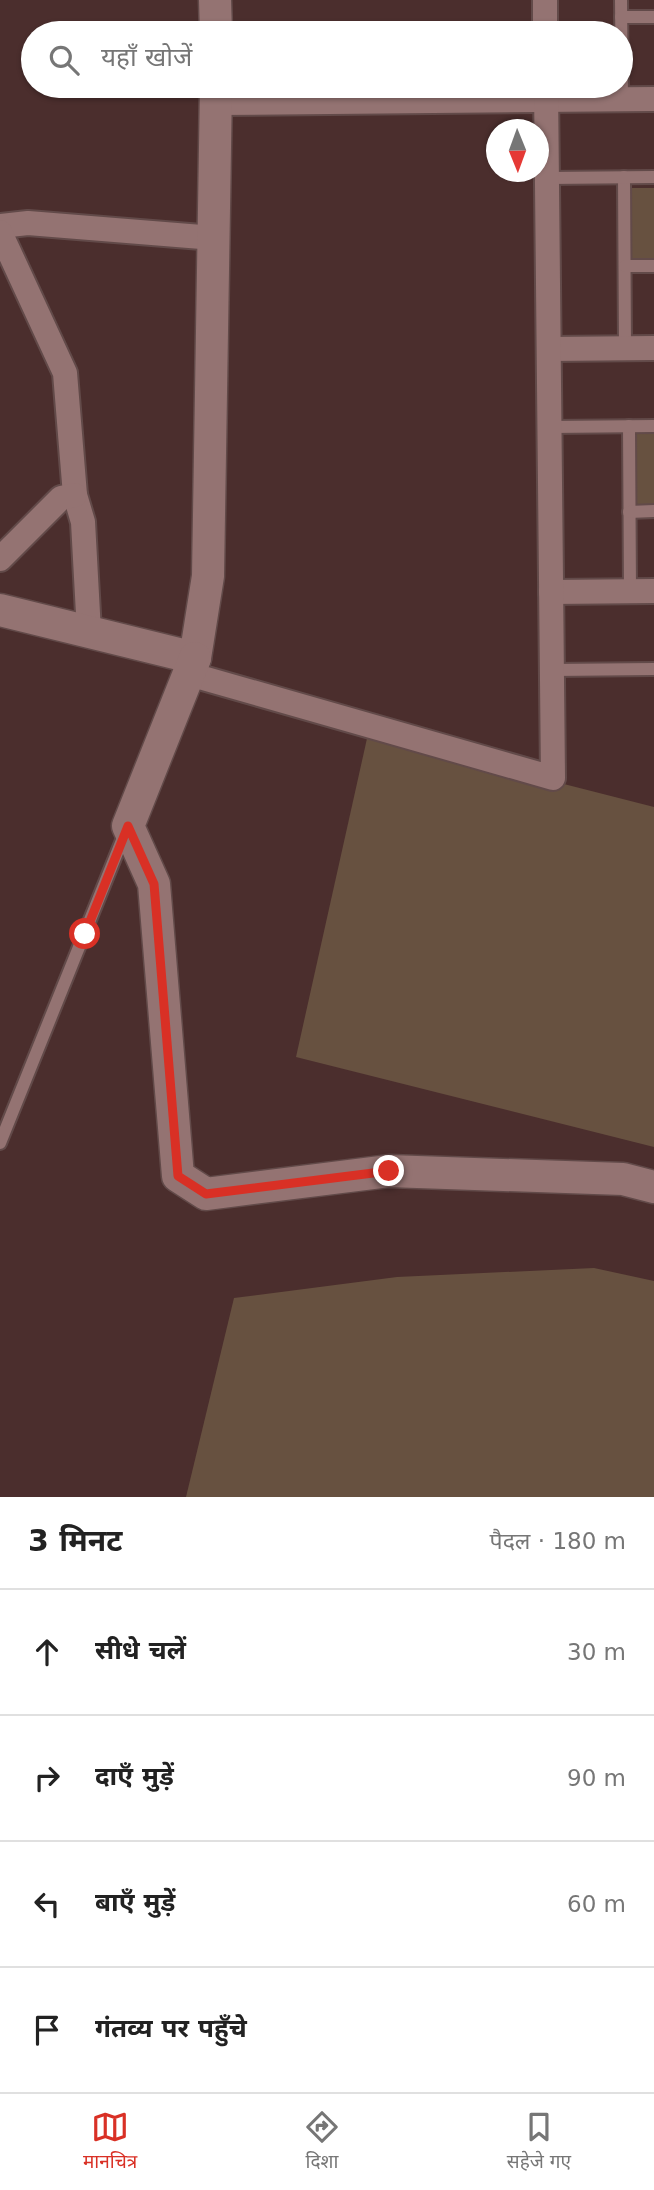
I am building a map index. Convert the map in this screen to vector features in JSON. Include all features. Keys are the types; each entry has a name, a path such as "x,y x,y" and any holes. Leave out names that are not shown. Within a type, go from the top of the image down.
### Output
{"street":[{"path":"215,0 216,21"},
{"path":"545,0 545,21"},
{"path":"216,98 208,576 192,666 128,826 154,884 178,1176 206,1194 389,1171 623,1179 654,1187"},
{"path":"546,98 546,119"},
{"path":"609,98 654,99"},
{"path":"0,610 89,632 553,778 547,182"},
{"path":"0,226 28,223 214,238"},
{"path":"0,232 65,373 75,495 83,522 89,632"},
{"path":"549,349 654,348"},
{"path":"0,559 61,498 75,495"},
{"path":"551,592 642,591"}],"lane":[{"path":"621,0 621,21"},
{"path":"621,17 654,17"},
{"path":"624,177 625,349"},
{"path":"549,178 654,177"},
{"path":"625,266 654,266"},
{"path":"629,426 629,512 642,591"},
{"path":"549,427 654,426"},
{"path":"629,512 654,512"},
{"path":"552,670 654,669"},
{"path":"0,1143 128,826"}],"shaded area":[{"path":"630,188 654,188 654,258 631,258"},
{"path":"654,428 654,508 636,508 634,429"},
{"path":"368,734 654,807 654,1147 296,1057"},
{"path":"594,1268 654,1281 654,1497 186,1497 234,1298 397,1277"}],"route":[{"path":"85,934 128,826 154,884 178,1176 206,1194 389,1171"}]}
